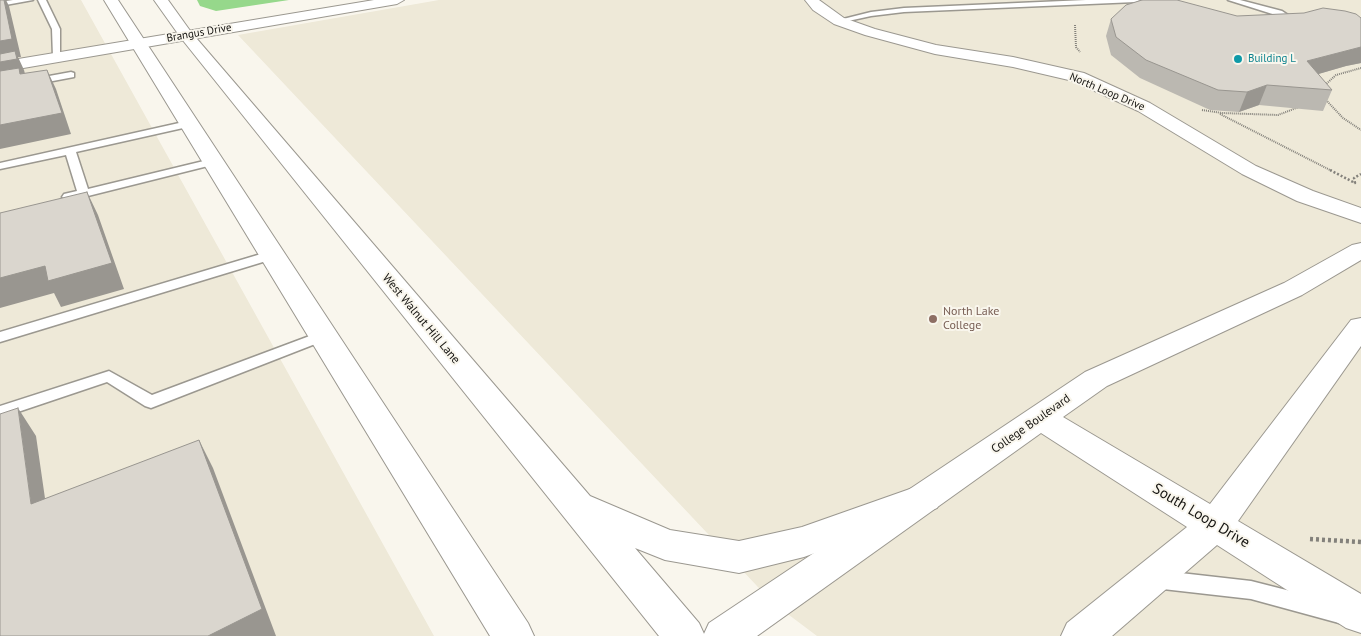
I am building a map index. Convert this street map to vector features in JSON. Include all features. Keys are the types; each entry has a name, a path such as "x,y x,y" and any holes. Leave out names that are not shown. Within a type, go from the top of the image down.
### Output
{"main road":[{"path":"111,0 137,44 513,636"},
{"name":"West Walnut Hill Lane","path":"161,0 186,35 684,636"},
{"name":"Brangus Drive","path":"0,66 398,0"},
{"name":"North Loop Drive","path":"812,0 818,7 839,20 870,32 935,49 1013,62 1078,77 1144,107 1249,170 1305,196 1361,216"},
{"name":"College Boulevard","path":"724,636 1096,379 1293,289 1361,250"},
{"path":"1082,636 1215,525 1361,326"},
{"name":"South Loop Drive","path":"1040,418 1361,615"},
{"path":"576,505 665,545 739,557 804,542 924,498"}],"lane":[{"path":"0,4 30,0"},
{"path":"42,0 56,29 57,57"},
{"path":"839,20 904,10 1136,0"},
{"path":"1232,0 1279,12 1287,17 1273,28"},
{"path":"0,88 71,75"},
{"path":"0,166 188,124"},
{"path":"70,150 84,193"},
{"path":"56,200 212,162"},
{"path":"0,336 271,255"},
{"path":"0,412 109,376 151,402 323,336"},
{"path":"1150,578 1251,590 1361,619"}],"path":[{"path":"1324,86 1336,75 1361,68"},
{"path":"1326,100 1343,118 1361,130"},
{"path":"1198,109 1244,115 1278,115 1302,106"},
{"path":"1215,112 1355,183 1354,178 1361,174"},
{"path":"1304,539 1361,542"}],"shaded area":[{"path":"0,0 81,0 434,636 0,636"},
{"name":"North Lake College","path":"439,0 1361,0 1361,636 817,636 773,603 238,35"}],"green space":[{"path":"197,0 289,0 216,11 200,6"}],"building":[{"path":"0,0 4,0 12,39 0,41"},
{"name":"Building L","path":"1142,0 1177,0 1237,16 1304,13 1323,8 1345,11 1356,14 1361,18 1361,47 1307,61 1332,90 1267,85 1247,92 1218,90 1146,60 1116,37 1111,19 1126,5"},
{"path":"15,51 17,59 0,62 0,54"},
{"path":"19,68 20,74 47,70 62,113 0,125 0,71"},
{"path":"87,192 112,263 48,281 45,266 0,278 0,213"},
{"path":"18,408 31,504 199,440 262,609 208,636 0,636 0,414"}],"place":[{"name":"Building L","path":"1238,59"},
{"name":"North Lake College","path":"933,319"}]}
